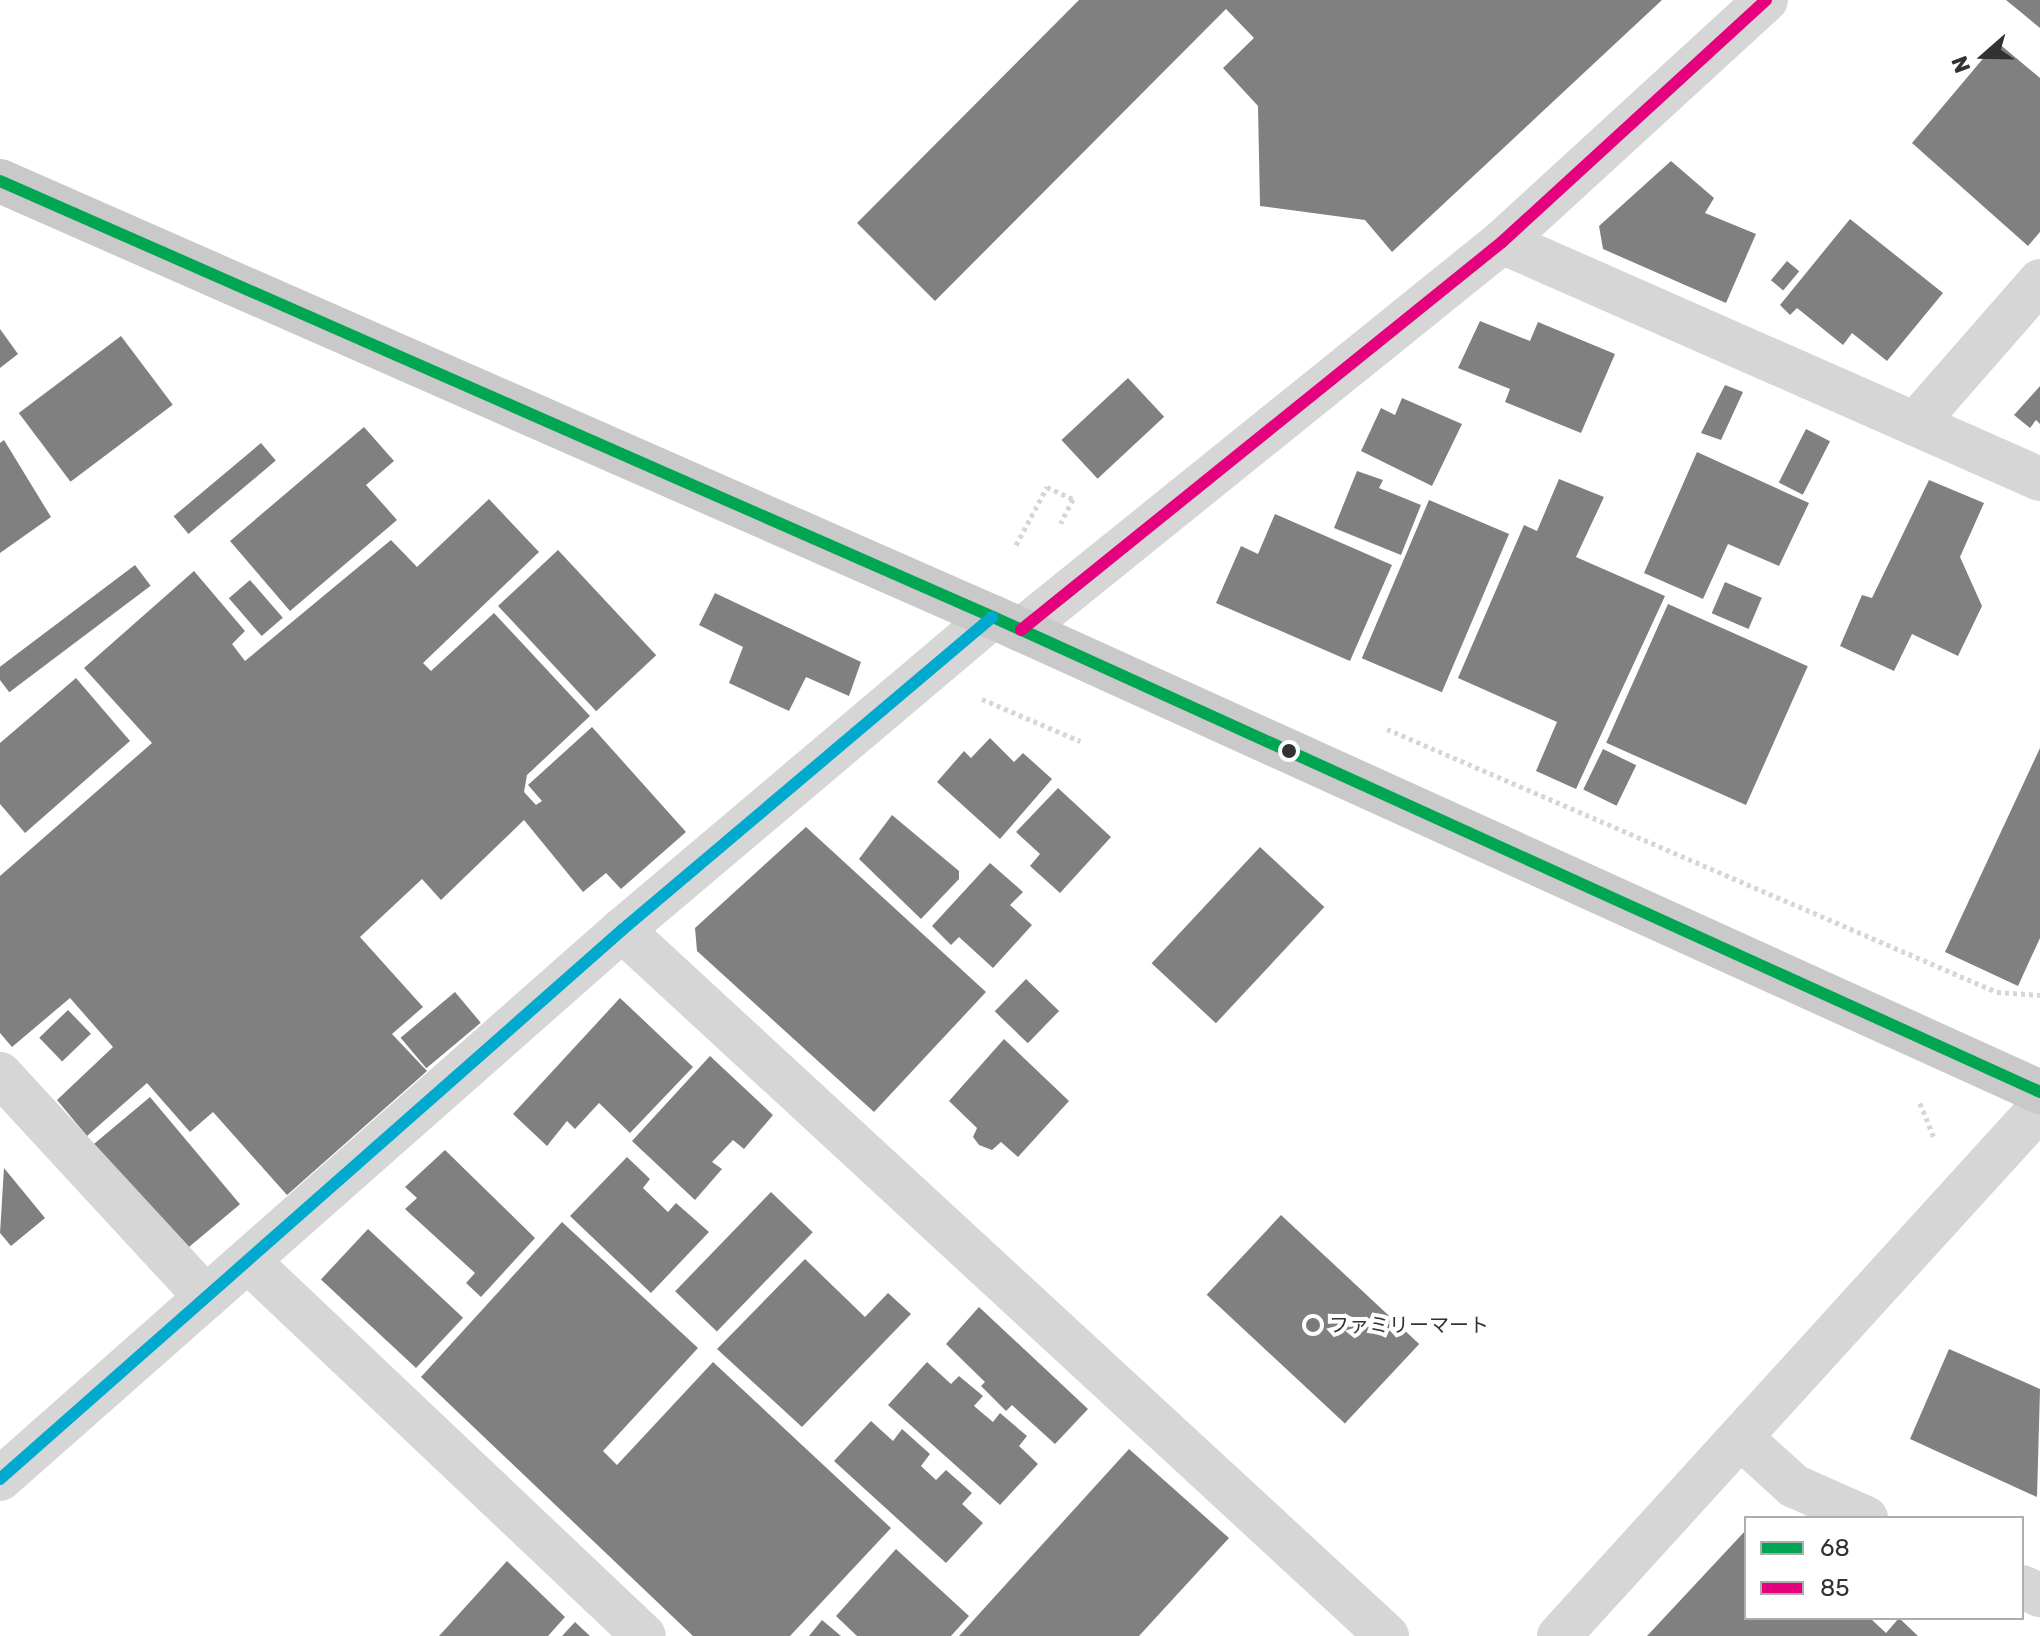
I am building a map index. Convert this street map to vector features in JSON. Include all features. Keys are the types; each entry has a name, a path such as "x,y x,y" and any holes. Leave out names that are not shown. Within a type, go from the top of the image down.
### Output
{"main road":[{"path":"0,181 1007,624 2040,1092"}],"street":[{"path":"0,1479 622,930 1007,624 1502,242 1766,0"},
{"path":"1502,242 2040,479"},
{"path":"1915,424 2040,281"},
{"path":"622,930 1387,1636"},
{"path":"0,1074 206,1297"},
{"path":"1559,1636 2040,1108"},
{"path":"248,1261 644,1636"},
{"path":"1741,1438 1794,1486 1862,1516"}],"path":[{"path":"1016,545 1047,487 1073,499 1056,533"},
{"path":"974,696 1080,741"}],"building":[{"path":"1079,0 1662,0 1392,252 1365,220 1260,206 1258,106 1223,68 1254,38 1226,9 935,301 857,223"},
{"path":"2006,0 2040,0 2040,28"},
{"path":"1997,42 2040,78 2040,232 2028,246 1912,143"},
{"path":"1671,161 1714,198 1705,213 1756,234 1726,303 1603,249 1599,226"},
{"path":"1850,219 1943,293 1887,361 1852,333 1843,345 1797,308 1790,315 1780,305"},
{"path":"1787,261 1799,271 1783,290 1771,280"},
{"path":"1480,321 1530,341 1538,322 1615,354 1581,433 1505,402 1510,389 1458,368"},
{"path":"0,329 18,354 0,368"},
{"path":"121,336 173,405 71,482 19,413"},
{"path":"1128,378 1164,417 1098,479 1061,440"},
{"path":"1725,385 1743,392 1721,440 1701,433"},
{"path":"2040,386 2040,424 2036,420 2030,428 2014,415"},
{"path":"1402,398 1462,424 1432,486 1361,451 1381,408 1395,415"},
{"path":"364,427 394,461 366,485 397,520 290,611 230,541"},
{"path":"1806,429 1830,441 1803,495 1779,482"},
{"path":"4,440 51,517 0,553 0,443"},
{"path":"261,443 276,461 188,534 174,516"},
{"path":"1697,452 1809,503 1779,566 1728,544 1703,599 1644,573"},
{"path":"1357,471 1383,480 1379,488 1421,505 1401,555 1334,528"},
{"path":"1559,479 1604,497 1576,557 1665,596 1576,789 1536,771 1557,722 1458,678 1524,525 1537,531"},
{"path":"1929,480 1984,503 1960,557 1982,606 1958,656 1912,634 1894,671 1840,646 1862,595 1872,598"},
{"path":"489,499 539,552 423,663 431,671 494,613 590,716 527,775 524,792 536,805 542,801 528,785 592,727 686,832 621,889 606,873 583,892 524,820 441,900 422,879 360,937 423,1007 392,1034 427,1071 287,1195 213,1112 190,1132 147,1083 87,1136 57,1100 113,1047 70,998 12,1047 0,1033 0,876 152,743 84,668 194,571 245,631 232,644 245,661 391,540 417,567"},
{"path":"1429,500 1509,534 1442,692 1362,658"},
{"path":"1275,514 1392,565 1350,661 1216,603 1241,546 1258,554"},
{"path":"558,550 656,655 596,711 498,606"},
{"path":"135,565 151,586 9,692 0,680 0,667"},
{"path":"250,580 283,618 262,636 229,598"},
{"path":"1725,582 1762,598 1749,629 1712,613"},
{"path":"715,593 861,662 849,696 806,677 789,711 729,683 743,647 699,625"},
{"path":"1668,604 1808,666 1746,805 1606,743"},
{"path":"76,678 130,741 25,833 0,804 0,743"},
{"path":"990,738 1014,762 1023,753 1052,779 1000,839 937,782 964,751 971,758"},
{"path":"2040,748 2040,938 2018,986 1945,952"},
{"path":"1603,749 1636,765 1617,806 1583,789"},
{"path":"1058,788 1111,837 1060,893 1030,866 1040,854 1016,832"},
{"path":"892,815 959,871 959,879 921,919 859,859"},
{"path":"806,827 986,992 874,1112 697,951 695,928"},
{"path":"1260,847 1324,907 1216,1023 1152,963"},
{"path":"990,863 1023,892 1010,905 1032,925 993,968 959,937 951,945 932,926"},
{"path":"1026,979 1059,1011 1028,1043 995,1011"},
{"path":"455,992 481,1023 426,1068 401,1038"},
{"path":"620,998 693,1067 630,1133 599,1103 575,1129 567,1121 547,1146 513,1114"},
{"path":"68,1010 91,1034 62,1062 39,1038"},
{"path":"1004,1039 1069,1101 1018,1157 1001,1142 992,1150 979,1145 973,1137 977,1128 949,1101"},
{"path":"710,1056 773,1115 744,1149 733,1140 712,1162 722,1169 695,1200 632,1141"},
{"path":"150,1097 240,1204 183,1252 93,1145"},
{"path":"445,1150 535,1238 481,1297 466,1283 475,1273 405,1209 417,1198 405,1187"},
{"path":"627,1157 650,1179 643,1188 668,1212 676,1203 709,1232 651,1293 570,1216"},
{"path":"4,1168 45,1218 11,1246 0,1233"},
{"path":"771,1192 813,1232 717,1332 675,1291"},
{"path":"1281,1215 1419,1344 1345,1424 1207,1295"},
{"path":"562,1222 698,1348 603,1451 617,1465 713,1362 891,1528 790,1636 693,1636 421,1377"},
{"path":"368,1229 463,1318 416,1368 321,1279"},
{"path":"805,1259 865,1317 888,1293 911,1314 802,1427 717,1349"},
{"path":"979,1307 1088,1409 1055,1444 1012,1405 1006,1411 981,1386 985,1382 946,1344"},
{"path":"1949,1349 2040,1389 2037,1497 1910,1439"},
{"path":"927,1362 951,1384 959,1376 983,1396 974,1406 993,1422 1000,1413 1027,1436 1019,1446 1038,1464 1000,1505 888,1405"},
{"path":"871,1421 893,1441 902,1429 930,1454 921,1466 936,1480 946,1470 972,1493 962,1504 983,1523 946,1563 834,1461"},
{"path":"1129,1449 1229,1538 1139,1636 959,1636"},
{"path":"1744,1532 1744,1620 1872,1620 1886,1633 1897,1620 1901,1620 1918,1636 1647,1636"},
{"path":"896,1549 969,1616 951,1636 857,1636 836,1616"},
{"path":"507,1561 565,1617 548,1636 439,1636"},
{"path":"822,1620 841,1636 809,1636"},
{"path":"575,1622 590,1636 562,1636"}],"transit line":[{"name":"85","path":"1021,630 1502,242 1766,0"},
{"name":"68","path":"0,181 993,617 2040,1092"},
{"path":"0,1479 622,930 993,617"}],"place":[{"name":"ファミリーマート","path":"1313,1325"}]}
